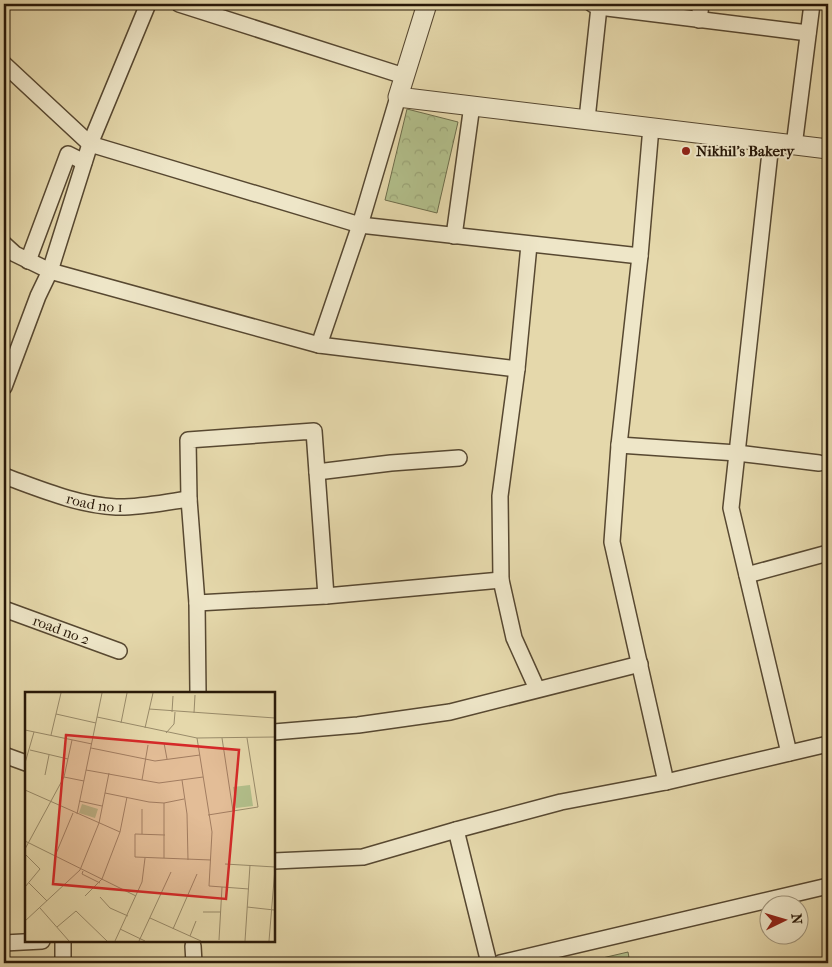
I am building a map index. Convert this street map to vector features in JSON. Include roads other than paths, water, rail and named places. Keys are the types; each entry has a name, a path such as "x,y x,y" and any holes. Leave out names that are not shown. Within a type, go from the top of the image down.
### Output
{"street":[{"path":"4,387 38,296 50,271 90,144 148,4"},
{"path":"179,4 404,76"},
{"path":"319,345 360,225 427,4"},
{"path":"699,20 702,4"},
{"path":"794,146 812,4"},
{"path":"587,119 596,5 808,33"},
{"path":"4,64 90,144 360,225 640,256"},
{"path":"398,96 828,149"},
{"path":"454,236 472,105"},
{"path":"651,127 612,542 666,782"},
{"path":"771,143 732,508 789,753"},
{"path":"28,260 68,154 84,162"},
{"path":"4,244 15,254 50,271 319,345 517,369"},
{"path":"529,245 517,369 500,496 501,580 514,638 536,689"},
{"path":"198,692 196,603 189,499 188,440 314,431 326,596"},
{"path":"620,445 737,453 819,463"},
{"path":"317,472 391,463 459,458"},
{"name":"road no 1","path":"4,476 54,495 116,507 189,499"},
{"path":"747,575 828,553"},
{"path":"196,603 326,596 501,580"},
{"name":"road no 2","path":"4,609 120,651"},
{"path":"275,732 358,726 450,712 640,664"},
{"path":"275,861 363,857 561,802 666,782 828,744"},
{"path":"4,756 25,763"},
{"path":"456,830 489,963"},
{"path":"500,963 828,886"},
{"path":"4,943 25,942"},
{"path":"63,942 64,963"},
{"path":"193,946 194,963"}],"place":[{"name":"Nikhil's Bakery","path":"686,151"}]}
